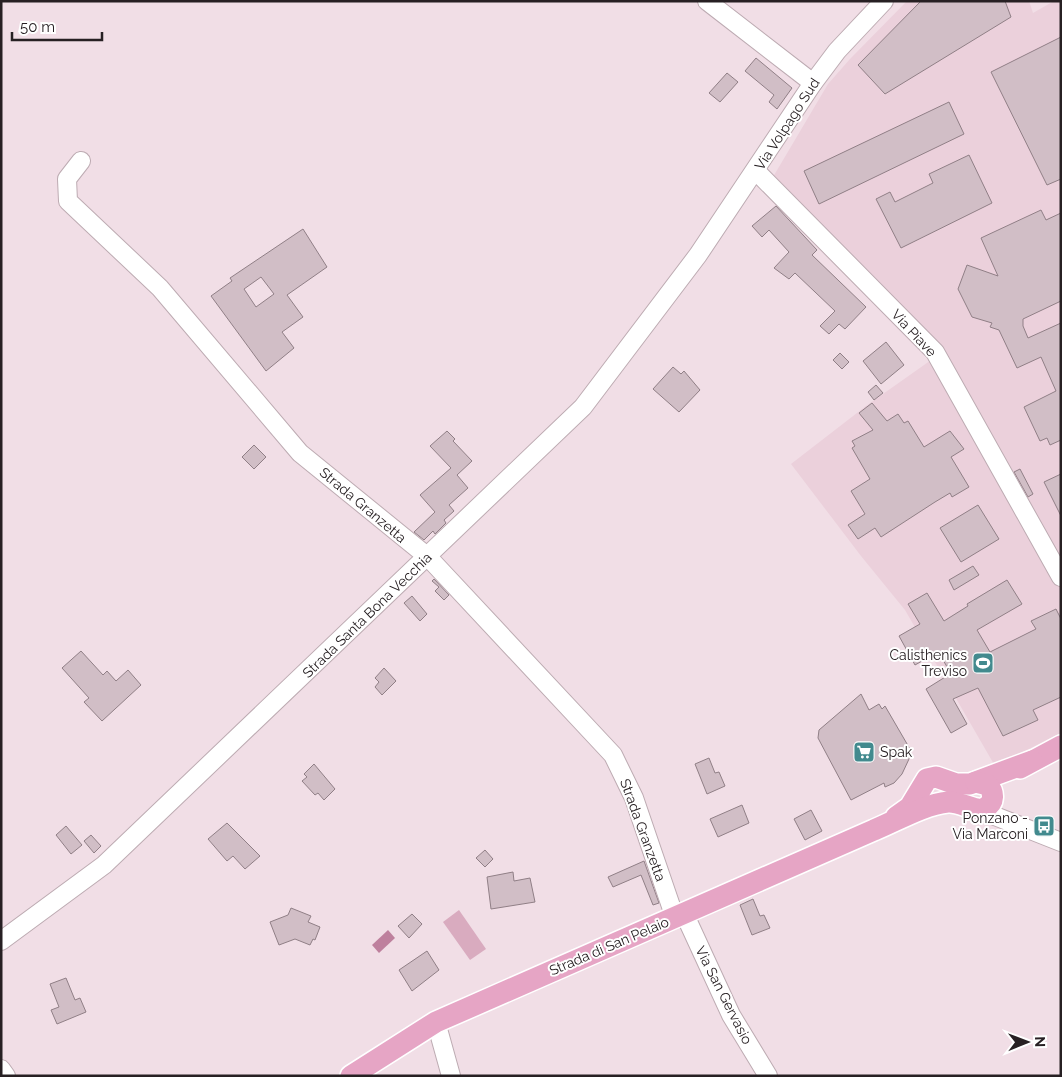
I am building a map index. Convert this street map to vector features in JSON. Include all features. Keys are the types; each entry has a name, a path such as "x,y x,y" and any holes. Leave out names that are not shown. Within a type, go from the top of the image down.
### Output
{"main road":[{"path":"995,809 1002,780 1061,746"},
{"path":"995,809 985,778 1032,761"},
{"name":"Strada di San Pelaio","path":"351,1076 436,1022 874,830 924,801 924,782 932,778 960,784 985,778"},
{"path":"924,801 958,802 995,809"}],"street":[{"path":"707,1 813,83"},
{"name":"Via Volpago Sud","path":"698,255 756,171 813,83 837,51 884,1"},
{"name":"Strada Granzetta","path":"81,161 67,179 68,201 160,288 300,453 428,557 613,755 634,798 679,916"},
{"name":"Via Piave","path":"756,171 935,352 1061,577"},
{"name":"Strada Santa Bona Vecchia","path":"1,941 104,865 583,408 698,255"},
{"path":"995,809 1061,842"},
{"name":"Via San Gervasio","path":"679,916 732,1015 768,1076"},
{"path":"436,1022 451,1076"},
{"path":"1,1069 6,1076"}],"shaded area":[{"path":"907,1 1029,1 1033,13 1054,1 1061,1 1061,733 995,766 905,610 791,464 866,406 941,353 849,252 773,177 828,84"},
{"path":"459,910 486,949 470,960 443,922"},
{"path":"388,930 395,938 379,953 372,945"}],"building":[{"path":"921,1 1005,1 1011,17 885,94 858,65"},
{"path":"1061,37 1061,179 1047,185 991,72"},
{"path":"756,58 792,88 777,109 769,102 774,95 745,71"},
{"path":"727,73 738,82 720,102 709,93"},
{"path":"949,102 964,134 819,204 804,171"},
{"path":"969,155 992,203 901,248 876,199 890,192 895,202 933,183 929,174"},
{"path":"776,206 817,250 812,255 866,307 845,329 839,324 829,334 820,326 835,311 795,273 789,279 774,268 789,252 769,230 762,237 752,226"},
{"path":"1041,210 1046,220 1061,213 1061,301 1023,319 1023,326 1028,338 1061,323 1061,440 1050,445 1047,438 1040,441 1024,407 1056,391 1041,357 1017,368 999,330 990,327 992,323 972,317 958,289 967,265 998,276 981,238"},
{"path":"303,229 327,267 287,295 303,317 282,332 294,348 266,371 211,296 232,281 230,278","holes":["261,277 274,294 256,307 244,289"]},
{"path":"886,342 904,365 881,384 863,361"},
{"path":"840,353 849,362 842,369 833,360"},
{"path":"673,367 681,374 684,371 700,390 679,412 653,389"},
{"path":"876,385 883,393 874,400 868,392"},
{"path":"872,403 887,421 898,414 904,423 908,421 924,447 950,431 964,449 951,457 969,487 952,497 950,493 881,537 875,528 858,539 848,525 865,514 851,491 870,479 852,448 855,446 852,441 873,430 859,413"},
{"path":"447,431 455,439 453,441 472,461 457,475 468,488 449,505 454,511 444,520 446,523 435,534 433,531 424,540 414,532 435,512 420,495 451,468 430,446"},
{"path":"254,445 266,457 254,469 242,457"},
{"path":"1020,469 1033,494 1028,497 1014,472"},
{"path":"1061,474 1061,516 1044,482"},
{"path":"978,505 999,539 961,562 940,528"},
{"path":"973,566 979,575 954,590 949,580"},
{"path":"434,579 449,595 444,600 435,591 439,587 432,581"},
{"path":"1007,580 1022,604 977,630 990,652 1036,629 1031,621 1056,609 1061,619 1061,697 1033,710 1038,720 1003,736 978,688 953,699 967,724 951,733 926,689 950,674 946,665 938,652 915,665 899,636 920,624 908,604 927,593 944,621 968,606 967,604"},
{"path":"412,596 427,614 420,621 404,603"},
{"path":"81,651 103,675 107,671 116,681 128,670 141,685 102,721 84,702 89,698 62,668"},
{"path":"384,668 396,681 382,695 375,687 379,682 375,678"},
{"path":"861,694 869,710 879,704 882,709 885,706 910,749 909,759 902,774 894,783 885,787 884,783 851,800 818,738 819,730"},
{"path":"709,758 715,773 719,772 725,786 707,794 695,764"},
{"path":"314,764 335,789 324,800 318,793 315,795 302,781 307,777 304,774"},
{"path":"742,805 749,823 718,837 710,819"},
{"path":"811,810 822,831 805,840 794,819"},
{"path":"227,823 260,856 245,869 233,856 227,861 208,839"},
{"path":"66,826 82,845 71,854 56,835"},
{"path":"91,835 101,846 94,853 84,841"},
{"path":"485,850 493,859 485,867 476,858"},
{"path":"644,861 659,903 653,905 641,875 613,887 608,877"},
{"path":"513,872 514,881 530,878 535,902 491,909 487,877"},
{"path":"753,899 760,916 764,915 770,928 752,935 740,905"},
{"path":"291,908 311,916 308,922 320,927 315,940 313,939 310,945 295,939 279,945 270,922 288,915"},
{"path":"412,914 422,924 409,938 398,926"},
{"path":"427,951 439,970 412,991 399,970"},
{"path":"66,978 75,1000 80,998 86,1012 57,1024 51,1010 59,1007 50,984"}],"place":[{"name":"Calisthenics Treviso","path":"983,663"},
{"name":"Spak","path":"864,752"},
{"name":"Ponzano - Via Marconi","path":"1044,826"}]}
